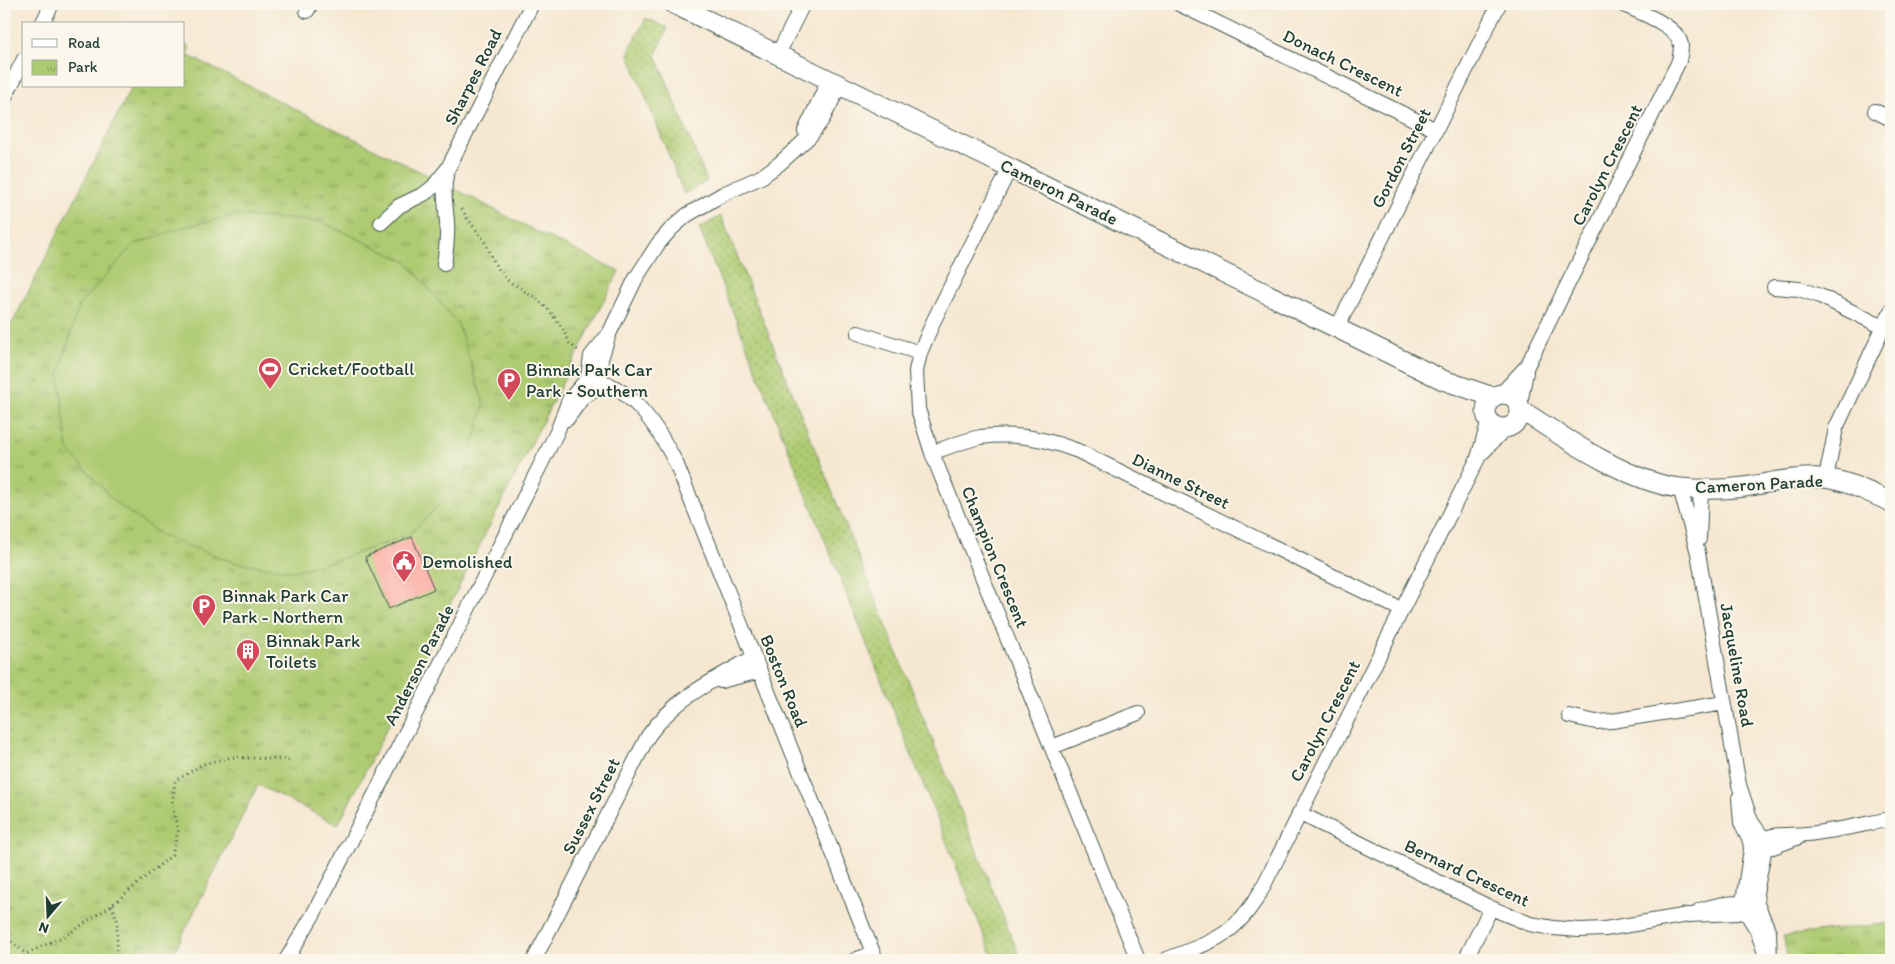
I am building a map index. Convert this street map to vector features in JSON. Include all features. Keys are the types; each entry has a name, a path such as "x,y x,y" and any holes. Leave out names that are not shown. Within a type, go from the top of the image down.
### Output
{"street":[{"path":"43,22 52,4"},
{"name":"Sharpes Road","path":"381,222 399,206 424,194 433,187 448,168 532,4"},
{"name":"Cameron Parade","path":"674,4 1645,479 1662,485 1680,488 1719,490 1774,481 1826,478 1855,487 1891,502"},
{"path":"778,54 803,4"},
{"name":"Donach Crescent","path":"1179,4 1436,130"},
{"name":"Gordon Street","path":"1337,328 1499,4"},
{"name":"Carolyn Crescent","path":"1164,960 1224,935 1242,918 1260,892 1478,458 1527,366 1679,61 1681,44 1672,30 1622,4"},
{"path":"4,99 22,63"},
{"name":"Anderson Parade","path":"286,960 313,915 557,432 569,400 595,382 591,356 608,334 647,260 671,229 687,215 703,204 762,177 794,151 814,131 835,82"},
{"path":"1875,110 1891,118"},
{"name":"Sharpes Road","path":"444,264 447,224 444,191 448,168"},
{"name":"Champion Crescent","path":"1010,168 934,320 920,353 916,371 918,409 932,453 1138,960"},
{"path":"1774,286 1799,289 1820,296 1883,327"},
{"path":"1826,478 1836,428 1891,311"},
{"path":"858,333 920,353"},
{"name":"Carolyn Crescent","path":"1504,411 1527,366"},
{"name":"Boston Road","path":"595,382 648,420 666,444 676,463 875,956"},
{"name":"Dianne Street","path":"932,453 980,438 1000,435 1018,436 1057,443 1078,451 1402,610"},
{"name":"Jacqueline Road","path":"1680,488 1698,553 1739,785 1741,822 1750,841 1749,906 1769,932 1769,960"},
{"name":"Jacqueline Road","path":"1698,553 1701,489"},
{"name":"Sussex Street","path":"534,960 648,736 658,722 692,692 754,657"},
{"name":"Sussex Street","path":"704,686 760,671"},
{"path":"1569,716 1596,722 1612,721 1724,702"},
{"path":"1052,747 1138,713"},
{"name":"Jacqueline Road","path":"1739,785 1751,821 1764,843 1756,893 1749,906"},
{"name":"Bernard Crescent","path":"1299,813 1491,908 1530,924 1579,930 1605,929 1688,915 1710,907 1738,902 1749,906"},
{"path":"1750,846 1764,843 1777,834 1807,834 1891,819"},
{"path":"1464,960 1491,908"},
{"name":"Anderson Parade","path":"296,960 313,915"},
{"path":"854,960 875,956"}],"path":[{"path":"460,206 484,240 501,273 507,280 537,299 549,310 563,329 570,344 580,352"},
{"path":"20,960 26,954 70,933 112,905 172,855 178,831 172,805 175,780 203,764 231,757 290,760"},
{"path":"112,905 117,920 118,960"},
{"path":"4,935 26,954"}],"green space":[{"path":"646,18 668,28 656,55 707,181 684,194 629,55 630,49"},
{"path":"185,44 190,47 187,55 537,232 619,271 338,825 258,785 170,960 4,960 4,324 12,324 131,88 185,88"},
{"name":"Cricket/Football","path":"237,215 322,222 407,262 458,324 484,404 464,479 410,534 335,561 293,571 233,562 162,536 115,502 68,450 59,375 79,305 133,245 183,227"},
{"path":"721,216 1021,960 994,960 699,228"},
{"path":"1891,923 1891,960 1788,960 1783,936"}],"building":[{"name":"Demolished","path":"412,537 434,589 389,609 365,557"}],"place":[{"name":"Cricket/Football","path":"270,390"},
{"name":"Binnak Park Car Park - Southern","path":"509,401"},
{"name":"Demolished","path":"404,583"},
{"name":"Binnak Park Car Park - Northern","path":"204,627"},
{"name":"Binnak Park Toilets","path":"248,672"}]}
